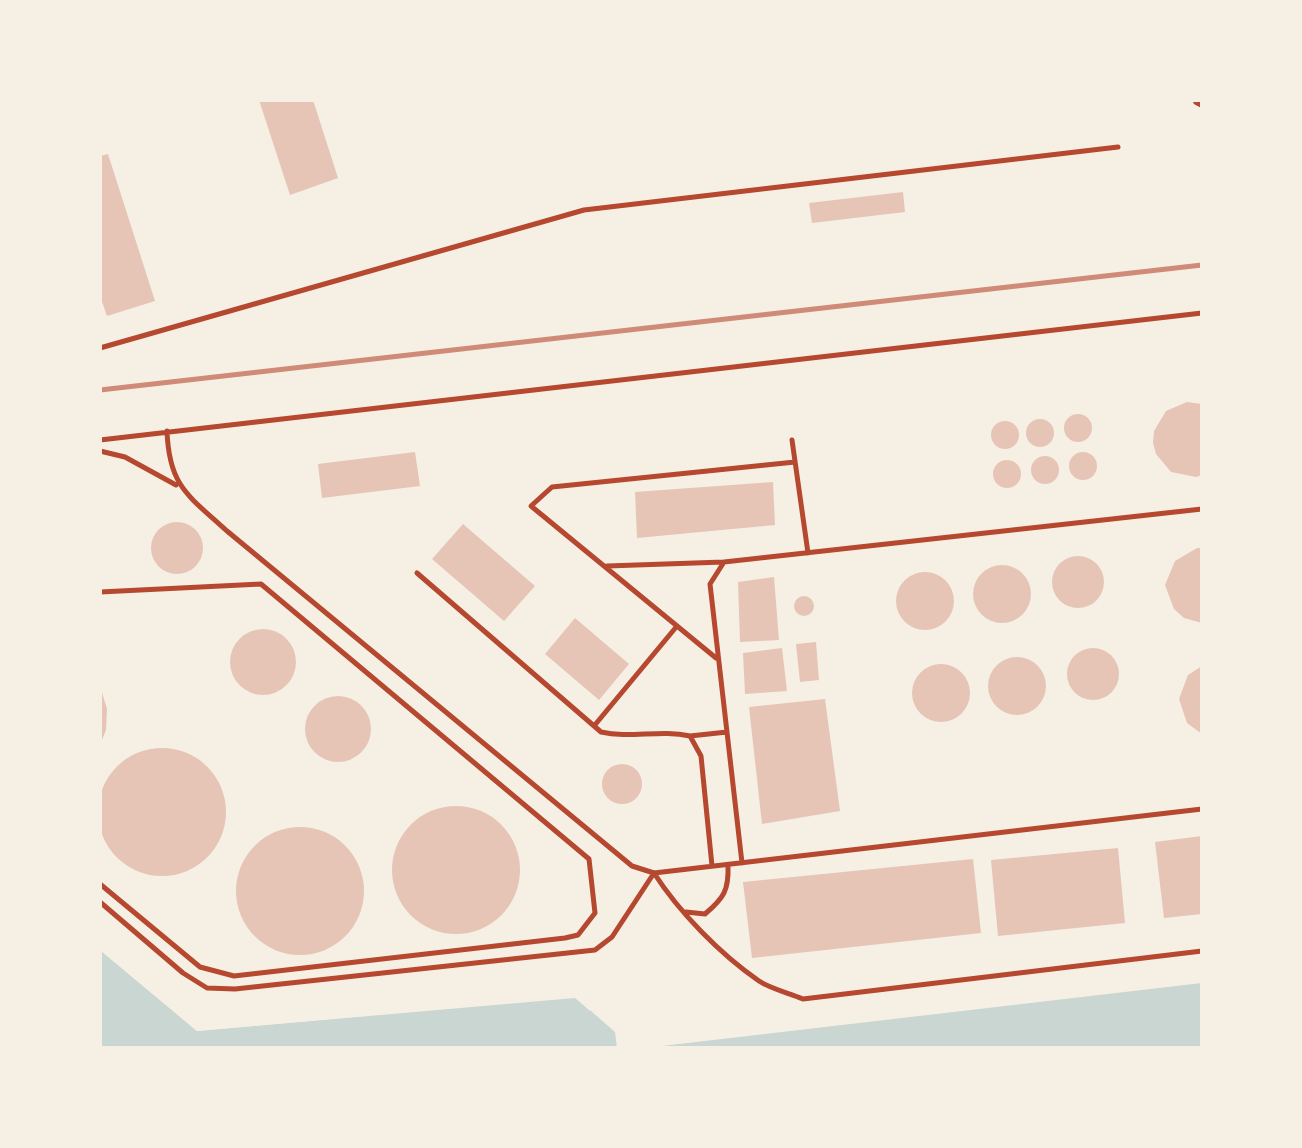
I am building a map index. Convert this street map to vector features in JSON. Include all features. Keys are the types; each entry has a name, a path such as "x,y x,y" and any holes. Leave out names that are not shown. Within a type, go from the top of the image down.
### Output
{"lane":[{"path":"100,348 584,210 1118,147"},
{"path":"100,440 1202,313"},
{"path":"167,431 168,460 179,486"},
{"path":"792,440 808,552"},
{"path":"100,452 125,457 179,486 227,532 632,866 654,873 1202,809"},
{"path":"719,660 531,506 552,486 795,462"},
{"path":"605,566 724,562 1202,508"},
{"path":"724,562 710,584 742,864"},
{"path":"417,573 594,726 619,736 727,732"},
{"path":"100,592 261,584 590,859 595,914 578,934 565,938 234,976 200,967 100,884"},
{"path":"594,726 677,626"},
{"path":"690,736 701,756 712,866"},
{"path":"683,912 705,914 724,899 729,884 728,865"},
{"path":"100,902 207,988 234,989 595,950 612,937 654,873"},
{"path":"654,873 683,912 761,982 803,999 1202,950"}],"shaded area":[{"path":"100,950 197,1031 575,997 615,1032 617,1048 100,1048"},
{"path":"1202,983 1202,1048 645,1048"}],"pier":[{"path":"100,945 199,1025 575,993 589,1003 590,1011 575,998 197,1031 100,950"}],"building":[{"path":"259,100 313,100 338,178 290,195"},
{"path":"108,154 155,301 107,316 100,296 100,156"},
{"path":"903,192 905,212 812,223 809,203"},
{"path":"1187,402 1202,404 1202,475 1196,477 1171,472 1156,454 1153,443 1154,431 1166,411"},
{"path":"1078,414 1088,418 1092,428 1088,438 1078,442 1068,438 1064,428 1068,418"},
{"path":"1040,419 1050,423 1054,433 1050,443 1040,447 1030,443 1026,433 1030,423"},
{"path":"1005,421 1015,425 1019,435 1015,445 1005,449 995,445 991,435 995,425"},
{"path":"415,452 420,486 322,498 318,464"},
{"path":"1083,452 1093,456 1097,466 1093,476 1083,480 1073,476 1069,466 1073,456"},
{"path":"1045,456 1055,460 1059,470 1055,480 1045,484 1035,480 1031,470 1035,460"},
{"path":"1007,460 1017,464 1021,474 1017,484 1007,488 997,484 993,474 997,464"},
{"path":"773,482 775,525 637,538 635,492"},
{"path":"177,522 195,530 203,548 195,566 177,574 159,566 151,548 159,530"},
{"path":"463,524 535,586 504,621 432,559"},
{"path":"1202,548 1202,623 1184,618 1174,609 1165,585 1175,561"},
{"path":"1078,556 1096,564 1104,582 1096,600 1078,608 1060,600 1052,582 1060,564"},
{"path":"1002,565 1022,574 1031,594 1022,614 1002,623 982,614 973,594 982,574"},
{"path":"925,572 945,581 954,601 945,621 925,630 905,621 896,601 905,581"},
{"path":"774,577 779,640 740,642 738,582"},
{"path":"804,596 814,606 804,616 794,606"},
{"path":"575,618 629,664 599,700 545,654"},
{"path":"263,629 276,631 286,639 294,649 294,675 286,685 276,693 263,695 250,693 240,685 232,675 230,662 232,649 240,639 250,631"},
{"path":"816,642 819,680 800,682 796,644"},
{"path":"782,648 787,691 745,694 743,653"},
{"path":"1093,648 1111,656 1119,674 1111,692 1093,700 1075,692 1067,674 1075,656"},
{"path":"1017,657 1037,666 1046,686 1037,706 1017,715 997,706 988,686 997,666"},
{"path":"941,664 961,673 970,693 961,713 941,722 921,713 912,693 921,673"},
{"path":"1202,666 1202,734 1187,723 1179,699 1188,675"},
{"path":"101,689 107,709 106,730 100,745"},
{"path":"338,696 351,698 361,706 369,716 369,742 361,752 351,760 338,762 325,760 315,752 307,742 305,729 307,716 315,706 325,698"},
{"path":"825,699 840,811 762,824 749,707"},
{"path":"162,748 186,753 207,767 221,788 226,812 221,836 207,857 186,871 162,876 138,871 117,857 103,836 98,812 103,788 117,767 138,753"},
{"path":"622,764 636,770 642,784 636,798 622,804 608,798 602,784 608,770"},
{"path":"456,806 481,811 501,825 515,845 520,870 515,895 501,915 481,929 456,934 431,929 411,915 397,895 392,870 397,845 411,825 431,811"},
{"path":"300,827 324,832 345,846 359,867 364,891 359,915 345,936 324,950 300,955 276,950 255,936 241,915 236,891 241,867 255,846 276,832"},
{"path":"1202,836 1202,914 1164,918 1155,842"},
{"path":"1118,848 1125,923 998,936 991,860"},
{"path":"973,859 981,933 752,958 743,882"}],"railway":[{"path":"100,390 1202,265"}]}
